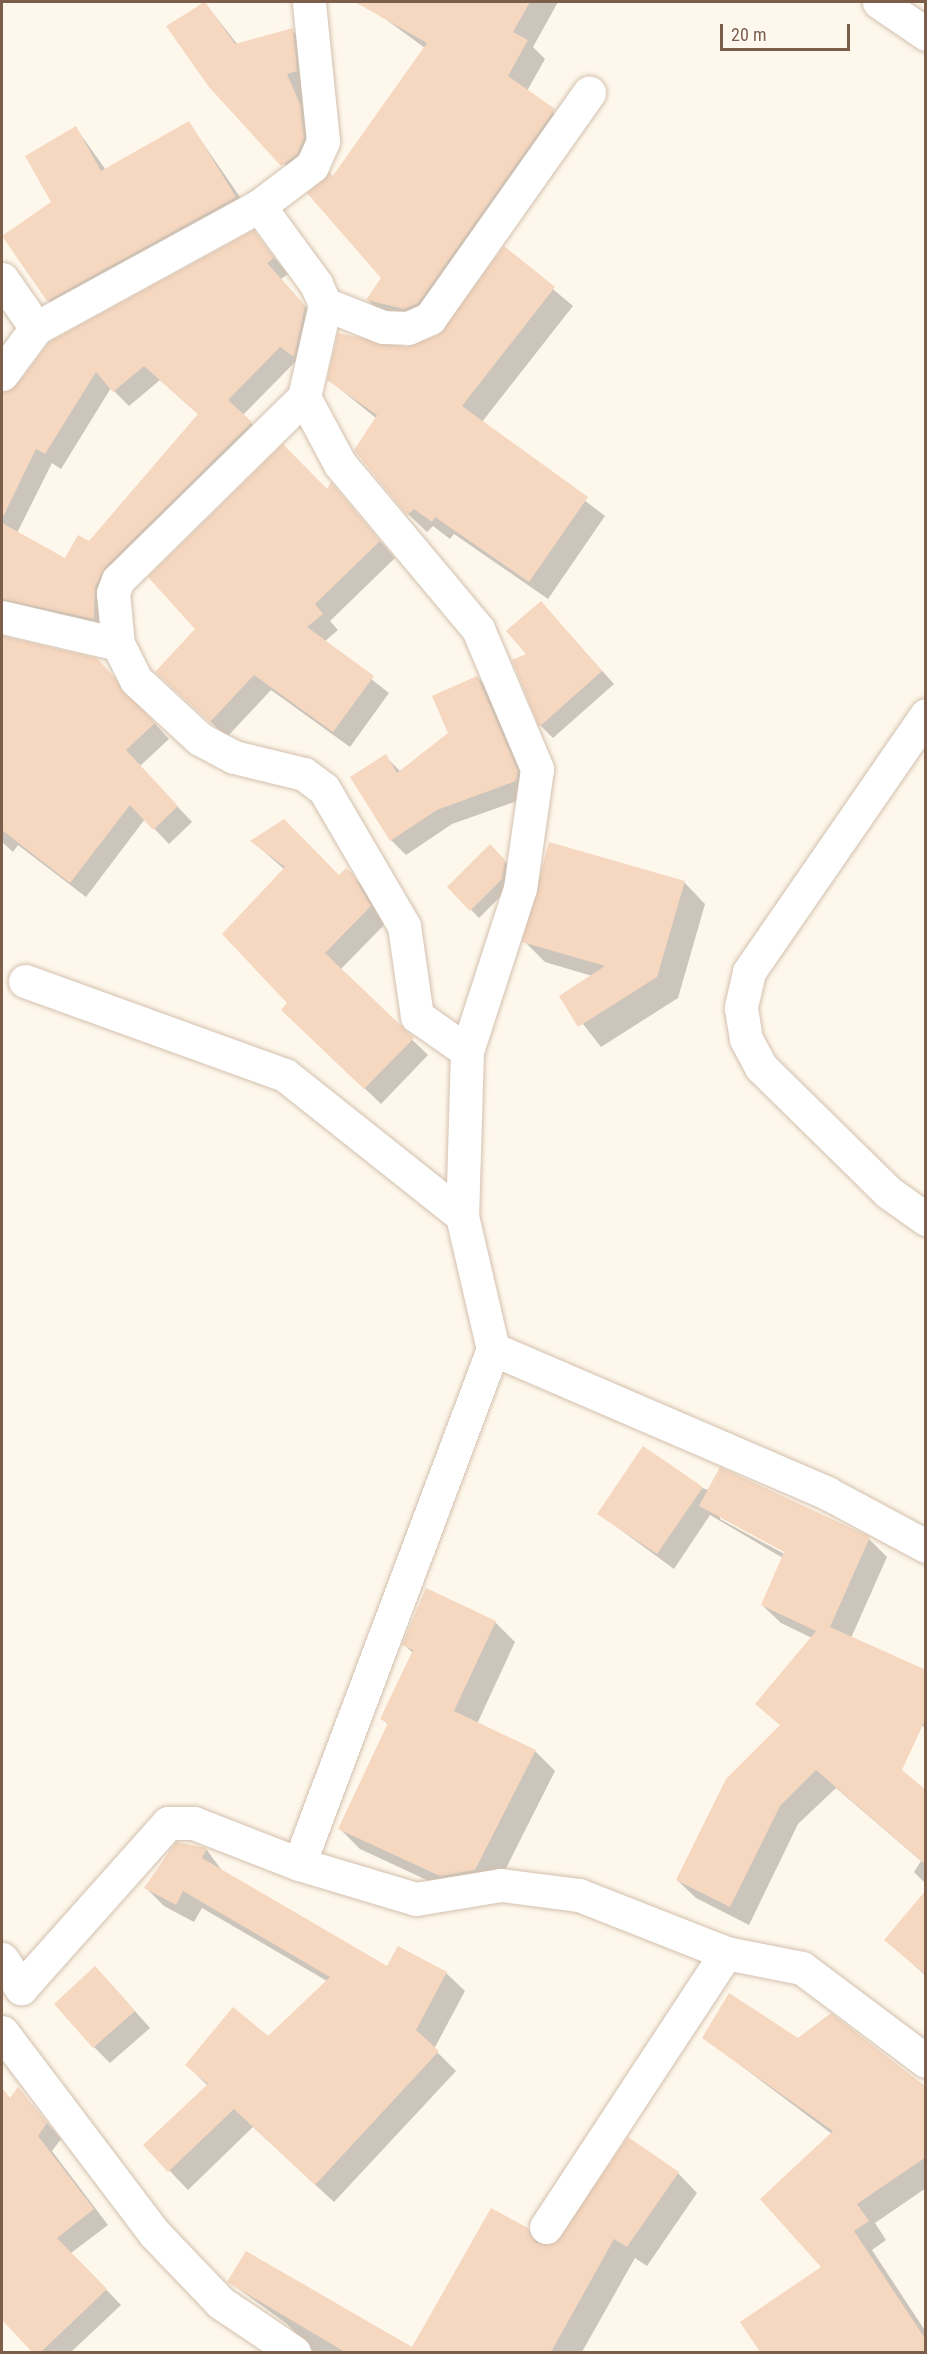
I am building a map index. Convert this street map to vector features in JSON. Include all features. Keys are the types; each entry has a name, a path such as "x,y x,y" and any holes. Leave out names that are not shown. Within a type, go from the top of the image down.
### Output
{"street":[{"path":"2,374 21,335 259,206 312,166 323,141 309,2"},
{"path":"879,2 926,34"},
{"path":"325,304 383,327 408,328 430,318 588,93"},
{"path":"259,206 316,284 325,304 304,397 118,580 112,593 118,644 136,680 200,739 234,757 304,774 324,789 404,926 417,1016 467,1051"},
{"path":"2,279 21,335"},
{"path":"299,1864 493,1348 462,1216 467,1051 520,888 537,769 478,629 340,464 304,397"},
{"path":"2,617 118,644"},
{"path":"926,715 748,972 741,1008 746,1039 761,1067 888,1192 926,1219"},
{"path":"25,981 285,1075 462,1216"},
{"path":"493,1348 827,1493 926,1546"},
{"path":"11,1994 168,1823 194,1823 299,1864 416,1899 501,1885 579,1895 726,1953 780,1959 823,1979 926,2061"},
{"path":"546,2227 726,1953"},
{"path":"2,1959 11,1994"},
{"path":"2,2032 155,2234 221,2303 294,2352"}],"building":[{"path":"205,2 235,44 293,28 297,71 287,74 300,104 304,138 297,154 281,166 209,87 166,26"},
{"path":"355,2 530,2 513,32 528,40 508,76 555,109 418,303 404,309 366,300 381,278 307,193 330,172 332,177 427,43"},
{"path":"189,121 236,197 47,301 2,236 51,202 25,156 76,126 101,171"},
{"path":"254,230 274,258 267,263 305,306 294,357 280,347 228,400 252,422 105,567 95,587 94,619 2,599 2,523 65,558 78,535 89,541 198,414 144,366 113,392 96,372 45,454 36,449 2,519 2,392 17,385 49,342"},
{"path":"504,246 555,287 462,406 588,497 529,582 435,517 432,522 414,509 407,515 354,450 377,415 327,380 338,333 407,347 438,335"},
{"path":"283,444 327,489 331,482 380,541 315,604 323,614 307,627 374,676 333,732 254,675 210,722 155,672 195,629 148,577"},
{"path":"541,601 602,671 539,727 512,660 526,654 506,631"},
{"path":"2,636 97,658 155,723 126,750 178,806 153,830 130,805 70,883 2,830"},
{"path":"477,676 518,771 516,781 437,810 390,841 350,777 386,754 397,773 448,733 432,696"},
{"path":"284,819 339,875 346,868 352,873 371,906 325,953 414,1038 364,1089 281,1010 287,1003 222,934 285,867 250,841"},
{"path":"549,842 685,881 657,977 578,1027 559,996 605,966 522,942"},
{"path":"490,844 505,860 502,879 470,911 447,887"},
{"path":"643,1446 703,1487 657,1554 597,1514"},
{"path":"720,1467 870,1537 830,1627 926,1670 926,1718 902,1770 926,1790 926,1865 816,1770 780,1806 730,1907 676,1880 726,1779 780,1725 755,1704 816,1631 761,1605 784,1552 699,1506"},
{"path":"426,1588 496,1621 454,1711 536,1750 475,1870 440,1876 338,1829 388,1723 380,1719 413,1650 402,1645"},
{"path":"176,1842 207,1848 202,1858 387,1966 398,1946 447,1972 416,2030 439,2051 315,2185 234,2109 168,2172 143,2145 208,2084 185,2065 233,2007 268,2036 330,1977 183,1891 176,1905 144,1888"},
{"path":"926,1890 926,1975 884,1940"},
{"path":"95,1966 135,2011 93,2048 54,2004"},
{"path":"729,1993 798,2038 831,2013 926,2087 926,2157 857,2204 869,2221 854,2231 926,2340 926,2352 760,2352 740,2322 821,2267 760,2199 833,2131 702,2038"},
{"path":"18,2087 47,2123 38,2136 94,2209 57,2238 107,2289 41,2352 32,2352 2,2320 2,2088 10,2098"},
{"path":"628,2137 679,2172 627,2247 614,2239 551,2352 345,2352 227,2282 246,2251 412,2347 491,2208 528,2228 536,2243 555,2243"}]}
